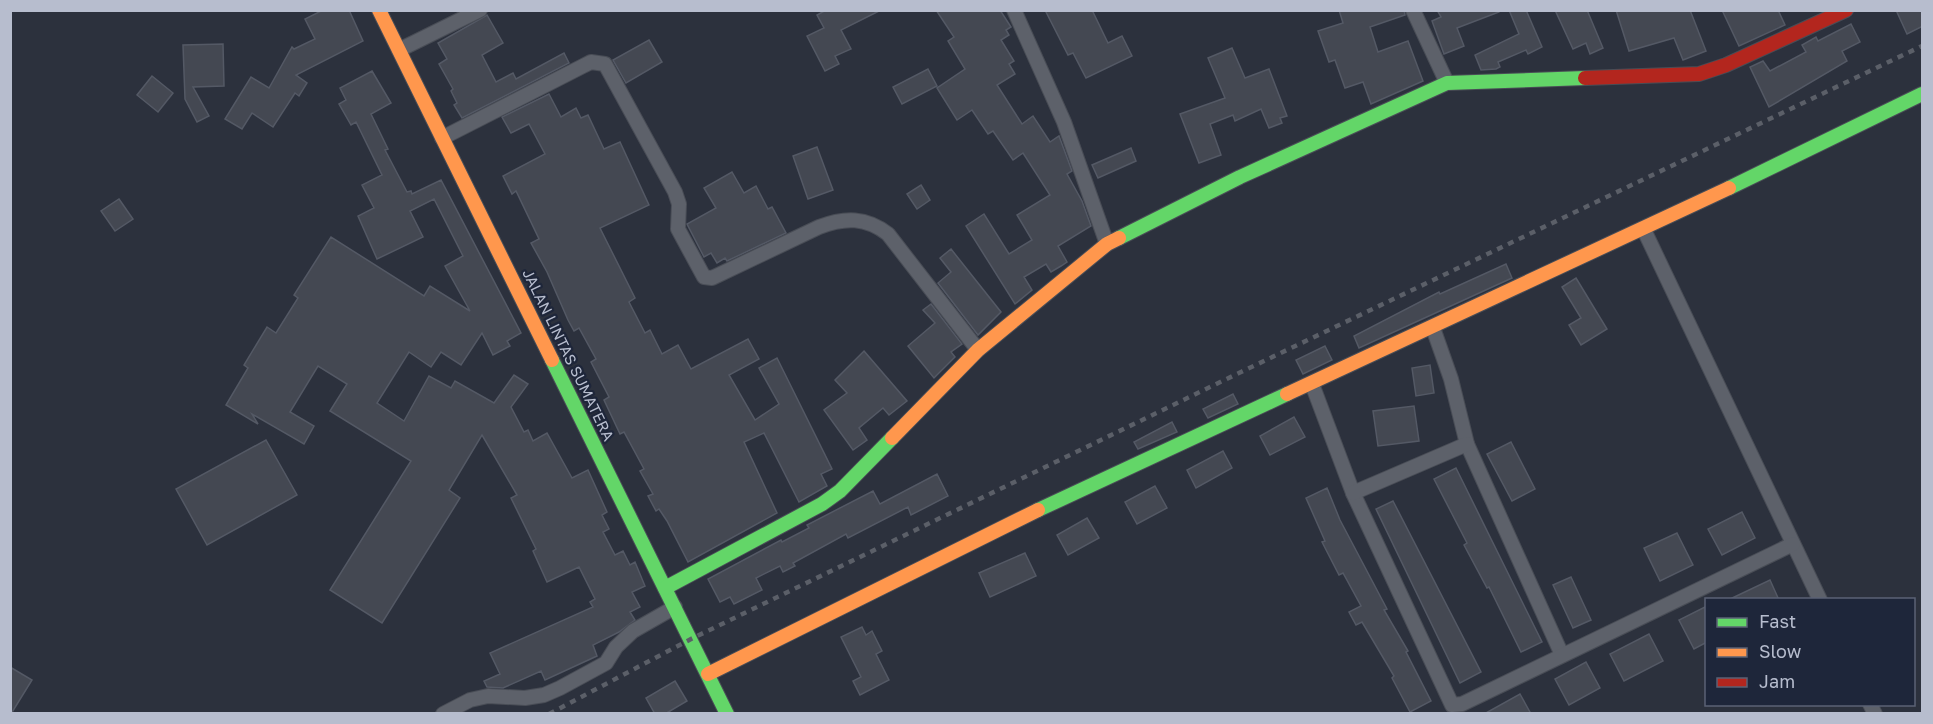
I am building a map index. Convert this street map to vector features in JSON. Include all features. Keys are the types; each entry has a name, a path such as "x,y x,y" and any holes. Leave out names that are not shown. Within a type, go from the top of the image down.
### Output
{"main road":[{"name":"JALAN LINTAS SUMATERA","path":"379,10 727,714"},
{"path":"665,588 831,498 978,350 1107,244 1240,177 1447,83 1699,74 1726,65 1846,10"},
{"path":"708,674 1068,495 1644,230 1923,94"}],"street":[{"path":"399,50 480,10"},
{"path":"1014,10 1064,122 1107,244"},
{"path":"1413,10 1447,83"},
{"path":"442,138 591,62 605,64 675,192 679,204 678,229 704,277 712,278 827,224 860,220 876,225 888,234 978,350"},
{"path":"1644,230 1819,598"},
{"path":"1433,328 1451,378 1467,444 1562,656"},
{"path":"1312,384 1353,493 1452,705 1462,704 1793,544"},
{"path":"1353,493 1467,444"},
{"path":"443,714 479,698 525,698 544,695 560,688 606,663 616,647 633,631 675,607"}],"building":[{"path":"323,10 349,10 363,41 296,75 307,83 299,96 295,93 273,127 252,113 242,129 225,119 251,77 269,88 292,47 294,49 315,39 305,19"},
{"path":"826,10 881,10 841,30 851,49 835,56 839,64 825,71 807,36 824,28 817,15"},
{"path":"936,10 1000,10 1011,27 1006,30 1009,35 1001,40 1014,61 1009,64 1015,74 997,85 1022,124 1033,116 1050,142 1059,136 1072,171 1067,174 1082,201 1091,226 1058,246 1067,262 1051,272 1046,264 1024,277 1032,290 1015,304 966,226 984,214 1009,254 1032,240 1017,215 1050,195 1023,153 1013,160 993,131 988,134 972,110 957,120 937,88 965,69 948,41 954,37"},
{"path":"1045,10 1092,10 1108,43 1122,36 1132,56 1086,78 1073,53 1068,55"},
{"path":"1339,10 1404,10 1405,15 1370,27 1378,52 1408,41 1423,81 1371,104 1363,82 1345,88 1335,60 1329,62 1318,31 1343,23"},
{"path":"1437,10 1499,10 1499,12 1457,28 1464,46 1444,54 1432,21 1441,17"},
{"path":"1509,10 1526,10 1542,47 1528,54 1526,50 1498,62 1500,67 1496,69 1481,70 1475,55 1519,34"},
{"path":"1555,10 1587,10 1603,48 1590,54 1586,43 1573,49"},
{"path":"1616,10 1690,10 1706,51 1683,60 1674,38 1629,51"},
{"path":"1722,10 1778,10 1785,25 1739,46"},
{"path":"1896,10 1923,10 1923,26 1907,34"},
{"path":"487,15 503,43 482,55 496,82 513,73 516,79 564,53 569,63 462,118 454,105 457,103 451,91 453,89 439,64 447,59 438,43"},
{"path":"1851,24 1860,42 1842,51 1847,61 1769,107 1750,67 1763,61 1770,71 1806,52 1802,45 1816,37 1818,41"},
{"path":"649,40 662,62 626,83 613,60"},
{"path":"223,44 224,86 193,87 209,116 197,122 185,99 183,45"},
{"path":"1232,48 1245,78 1269,69 1287,116 1280,118 1282,123 1269,128 1261,109 1235,121 1233,115 1210,124 1221,155 1199,163 1180,114 1225,98 1208,58"},
{"path":"928,69 937,86 902,104 893,87"},
{"path":"372,71 391,103 371,114 388,149 385,150 407,192 411,191 412,194 441,180 521,333 507,341 510,346 493,355 482,333 461,365 441,352 431,367 409,352 377,403 404,421 429,376 451,388 455,381 494,403 514,375 528,384 511,407 524,432 528,430 533,441 547,433 572,478 588,470 607,512 602,515 609,529 603,532 615,555 623,551 630,565 635,562 645,586 632,592 640,607 630,612 635,620 619,632 593,645 597,656 545,680 541,671 503,688 487,687 484,681 500,674 490,653 593,607 590,602 595,599 579,567 547,582 533,551 536,549 511,498 517,495 482,435 449,490 460,498 382,623 330,590 411,461 330,411 347,384 318,366 290,412 314,426 304,444 252,414 258,424 226,405 248,368 244,365 267,327 276,333 298,298 294,295 331,237 424,296 430,286 470,311 445,266 463,256 434,199 410,211 423,237 377,259 358,216 374,208 362,185 382,175 356,122 351,125 339,104 346,100 340,88"},
{"path":"152,76 173,93 158,112 137,95"},
{"path":"549,94 561,117 576,108 581,118 588,115 604,149 620,142 649,205 600,228 635,298 629,302 645,333 650,330 662,354 678,345 691,369 748,339 759,359 729,375 755,420 779,404 759,368 777,358 832,469 821,474 827,486 799,502 764,433 744,442 777,513 688,562 667,521 659,509 656,511 648,496 653,494 640,471 644,469 624,432 620,434 604,400 609,397 591,362 596,359 579,328 574,331 568,320 547,272 531,243 539,239 516,191 512,194 503,176 545,154 529,124 511,133 502,117"},
{"path":"817,147 833,190 808,199 793,156"},
{"path":"1131,148 1136,161 1098,178 1092,165"},
{"path":"732,172 744,193 756,186 768,209 772,207 786,233 727,261 725,258 717,263 711,253 704,257 687,224 716,208 704,188"},
{"path":"921,185 930,200 917,209 907,194"},
{"path":"119,199 133,219 115,231 101,211"},
{"path":"951,249 1001,312 978,335 938,283 951,272 940,258"},
{"path":"1506,264 1512,278 1359,348 1354,336 1439,292 1440,294"},
{"path":"1576,278 1607,329 1581,345 1569,325 1581,318 1562,287"},
{"path":"931,304 962,344 951,352 955,357 934,378 908,346 935,323 923,310"},
{"path":"1325,346 1332,360 1303,374 1296,360"},
{"path":"864,351 907,401 889,415 883,408 859,428 867,440 853,450 824,410 847,393 835,380"},
{"path":"1430,365 1434,393 1416,396 1412,368"},
{"path":"1233,394 1238,404 1208,418 1203,409"},
{"path":"1414,406 1419,441 1378,446 1373,411"},
{"path":"1294,417 1305,437 1270,455 1260,436"},
{"path":"1172,422 1177,432 1138,449 1134,442"},
{"path":"266,440 297,495 207,545 176,489"},
{"path":"1511,442 1535,489 1512,501 1487,454"},
{"path":"1223,451 1232,468 1196,488 1187,470"},
{"path":"1456,468 1542,642 1521,652 1489,587 1487,588 1464,545 1467,543 1434,479"},
{"path":"937,474 948,496 911,515 908,507 848,538 846,534 793,563 795,566 783,572 780,566 756,578 762,590 734,604 730,597 720,602 708,579 781,540 782,542 809,528 807,525 873,491 880,504"},
{"path":"1155,486 1167,508 1137,524 1125,502"},
{"path":"1327,488 1340,520 1387,609 1384,610 1408,651 1406,652 1431,701 1410,712 1392,678 1394,676 1362,622 1356,625 1349,612 1361,606 1343,573 1339,575 1322,542 1325,541 1306,498"},
{"path":"1393,501 1481,672 1460,683 1376,509"},
{"path":"1742,512 1755,538 1722,555 1708,529"},
{"path":"1087,518 1099,538 1068,555 1057,535"},
{"path":"1677,533 1693,565 1660,581 1644,548"},
{"path":"1025,553 1036,576 990,597 979,573"},
{"path":"1571,577 1591,620 1573,628 1553,585"},
{"path":"1770,580 1778,598 1732,598"},
{"path":"1705,607 1705,643 1694,649 1679,620"},
{"path":"862,627 866,635 872,631 882,651 876,654 889,680 860,695 853,681 861,677 841,637"},
{"path":"1649,634 1663,661 1624,681 1610,654"},
{"path":"1586,662 1600,688 1569,705 1555,679"},
{"path":"10,667 32,680 11,714 10,714"},
{"path":"675,681 687,701 665,714 655,714 646,698"},
{"path":"1520,694 1531,714 1484,714"}],"railway":[{"path":"549,714 691,639 1241,372 1922,46"}],"traffic: fast":[{"path":"1119,238 1240,177 1447,83 1585,78"},
{"path":"1729,188 1922,94"},
{"path":"552,360 727,714"},
{"path":"1038,510 1287,394"},
{"path":"665,588 822,504 840,491 892,438"}],"traffic: slow":[{"path":"379,10 552,360"},
{"path":"1287,394 1729,188"},
{"path":"892,438 978,350 1107,244 1119,238"},
{"path":"708,674 1038,510"}],"traffic: jam":[{"path":"1585,78 1699,74 1726,65 1846,10"}]}
